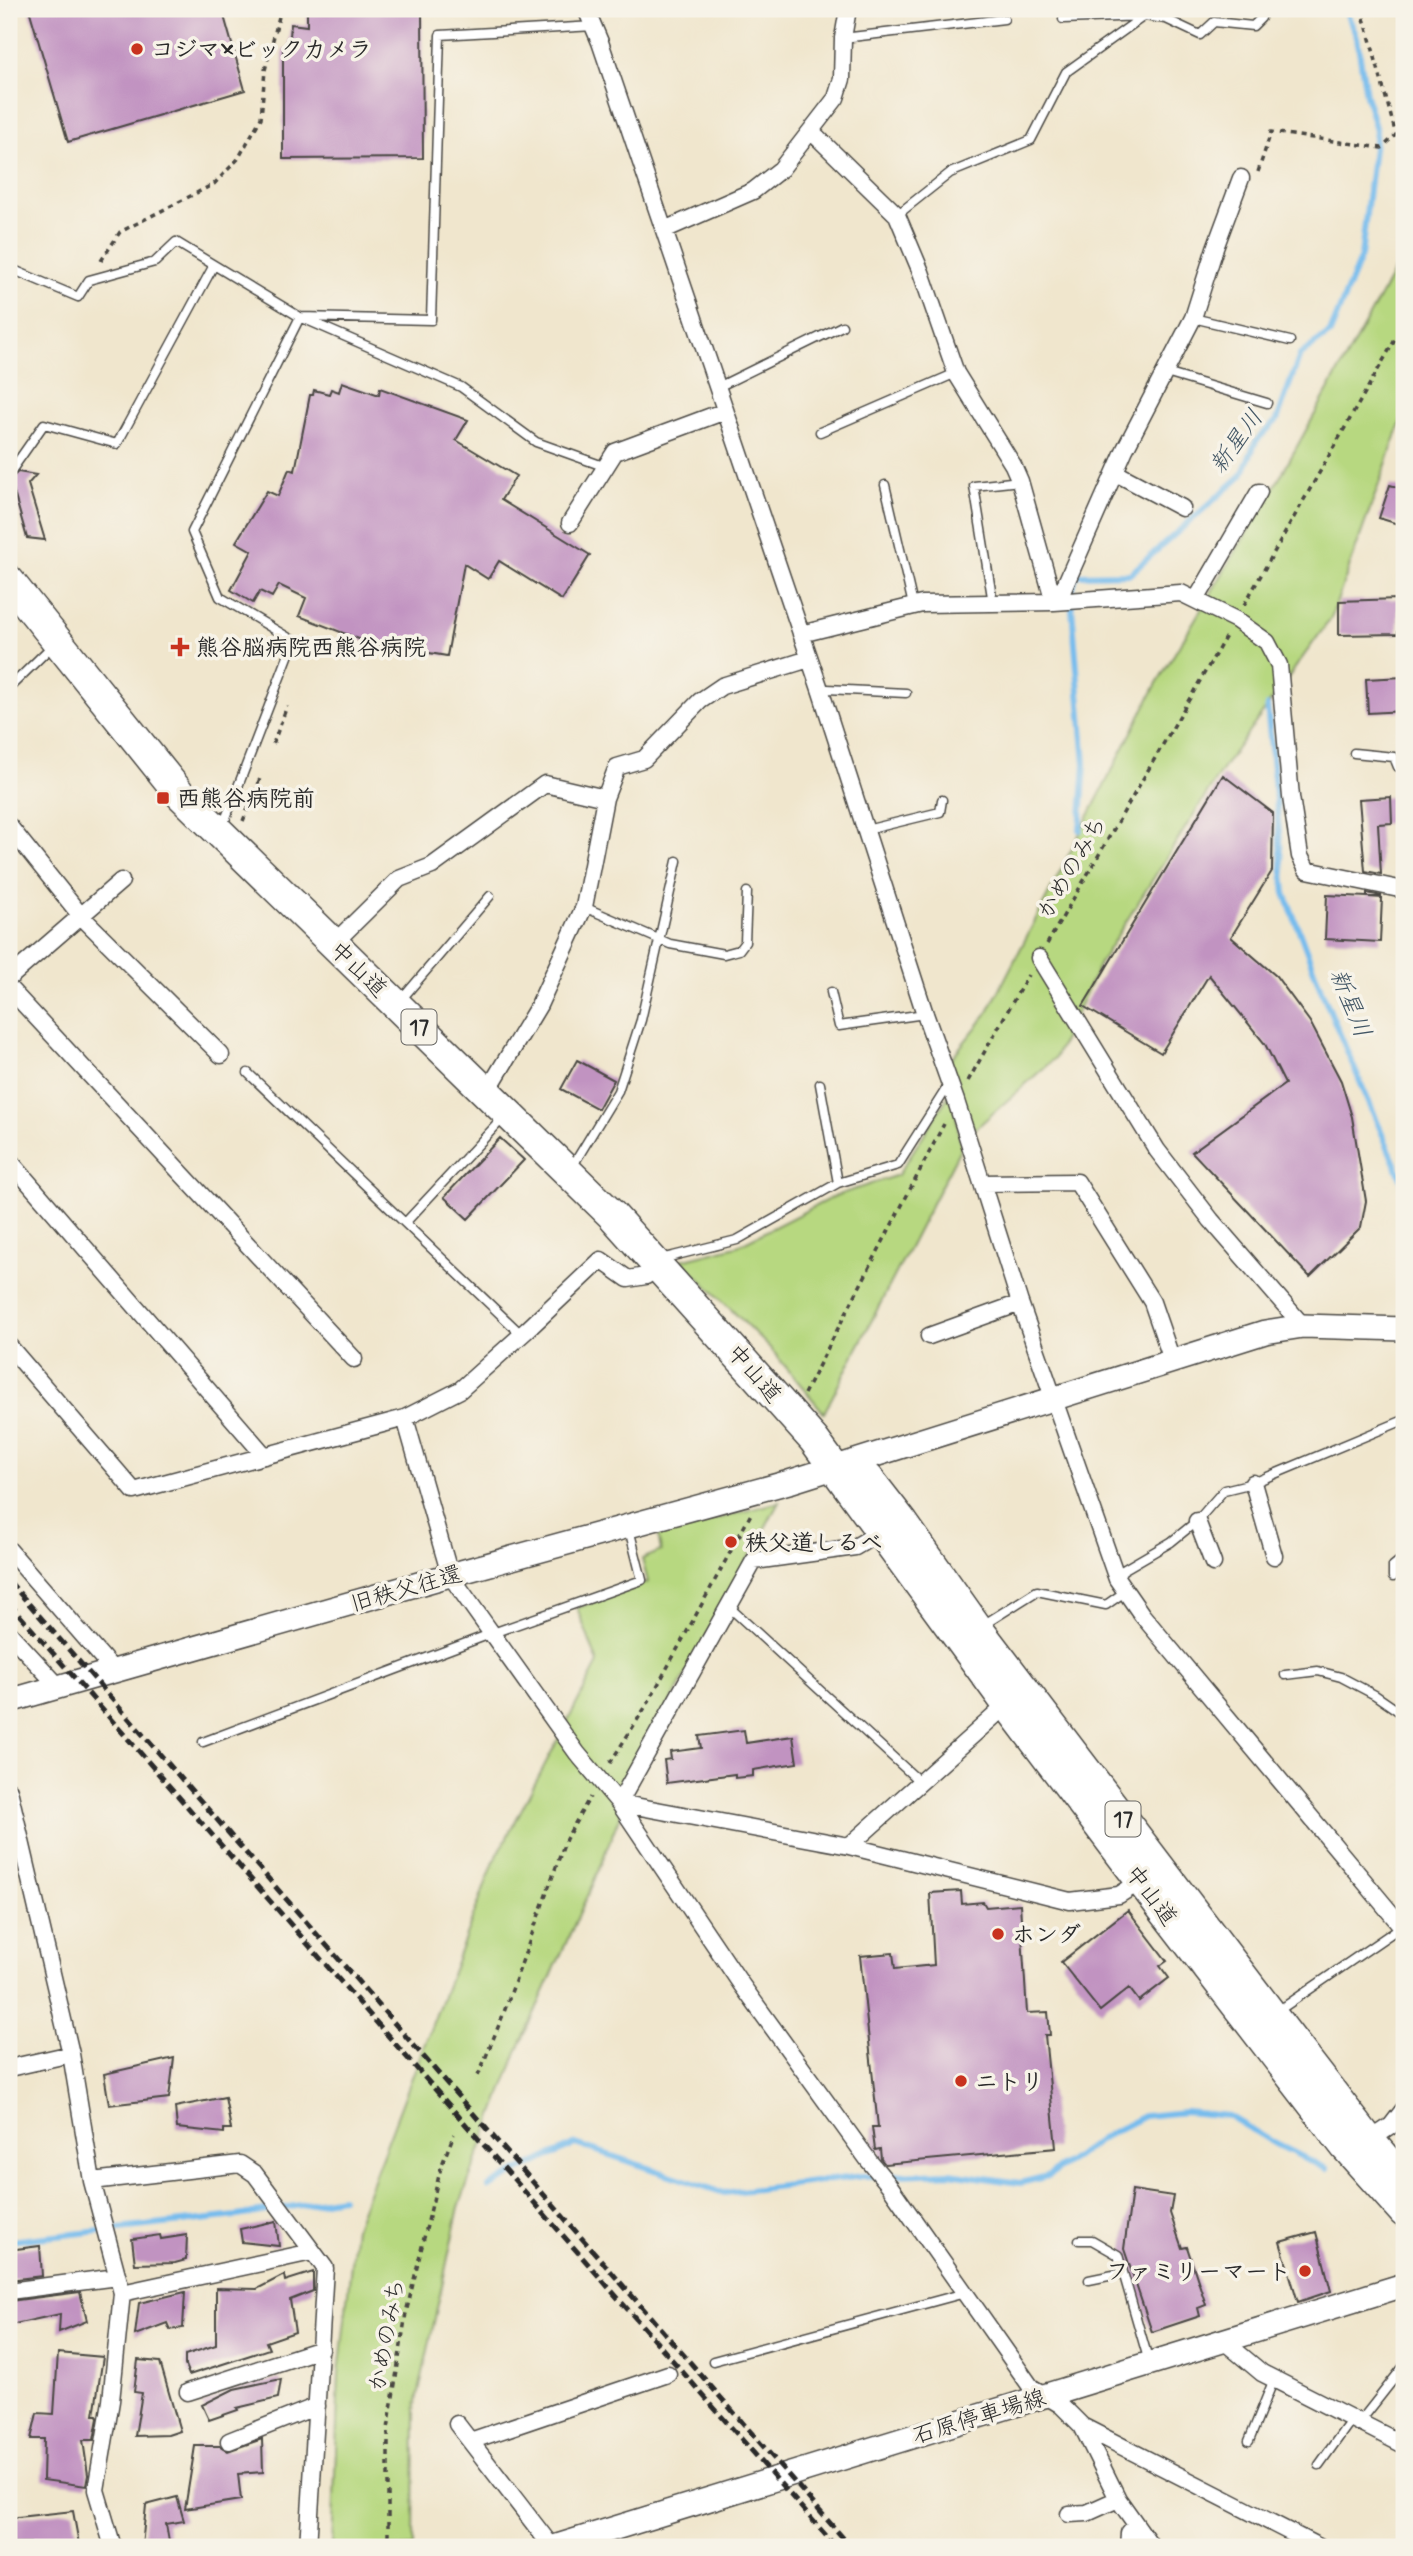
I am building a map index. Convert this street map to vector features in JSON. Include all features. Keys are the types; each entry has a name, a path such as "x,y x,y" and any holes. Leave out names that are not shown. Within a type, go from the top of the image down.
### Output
{"highway":[{"name":"中山道","path":"9,581 180,793 230,831 333,944 485,1090 657,1262 836,1467 882,1531 1404,2181"},
{"name":"中山道","path":"836,1467 868,1478 903,1523 978,1629 1016,1697 1141,1881 1345,2146 1404,2212"}],"street":[{"path":"586,9 821,692 1020,1303 1121,1585 1151,1626 1403,1927"},
{"path":"664,230 753,191 781,169 836,98 842,79 843,38 848,9"},
{"path":"811,131 897,215 921,272 956,373 1013,465 1020,481 1056,602"},
{"path":"1056,602 1125,449 1193,318 1241,178"},
{"path":"569,523 615,452 725,411"},
{"path":"1116,473 1182,508"},
{"path":"1196,600 1259,492"},
{"path":"801,634 913,605 1056,602 1181,593 1236,620 1267,642 1279,665 1291,797 1300,856 1307,870 1404,890"},
{"path":"485,1090 494,1080 539,1005 584,907 606,798 617,767 644,759 700,701 722,686 809,659"},
{"path":"333,944 399,879 432,866 545,784 606,798"},
{"path":"9,826 81,916 222,1055"},
{"path":"9,978 121,881"},
{"path":"1038,958 1157,1150 1211,1220 1303,1326"},
{"path":"9,988 354,1359"},
{"path":"9,1160 265,1456"},
{"path":"982,1183 1077,1182 1152,1302 1172,1360"},
{"path":"9,1346 134,1491 405,1419 460,1390 601,1260 628,1279 646,1276 657,1262"},
{"path":"929,1336 1020,1303"},
{"name":"旧秩父往還","path":"9,1701 836,1467 1265,1332 1303,1326 1404,1329"},
{"path":"405,1419 450,1575 577,1753 619,1803 741,1984 889,2185 1031,2387 1061,2405 1082,2426 1309,2545"},
{"path":"1253,1483 1274,1556"},
{"path":"1197,1521 1213,1563"},
{"path":"619,1803 754,1561 855,1547 882,1531"},
{"path":"9,1550 114,1671"},
{"path":"9,1633 59,1687"},
{"path":"849,1846 1016,1697"},
{"path":"9,1790 71,2054 92,2181 119,2285 111,2401 96,2490 113,2547"},
{"path":"619,1803 849,1846 1070,1901 1119,1895 1141,1881"},
{"path":"9,2068 71,2054"},
{"path":"1370,2140 1391,2126 1404,2109"},
{"path":"92,2181 240,2164 255,2174 325,2269 308,2547"},
{"path":"9,2291 119,2285 312,2252"},
{"name":"石原停車場線","path":"553,2547 1404,2285"},
{"path":"1225,2342 1262,2373 1404,2445"},
{"path":"188,2392 321,2349"},
{"path":"470,2441 668,2374"},
{"path":"229,2441 317,2406"},
{"path":"457,2424 553,2547"},
{"path":"1082,2426 1118,2500 1152,2547"},
{"path":"1069,2514 1087,2513 1118,2500"},
{"path":"1128,2547 1129,2533 1135,2526"}],"lane":[{"path":"1063,19 1144,16 1166,19 1200,35 1214,22 1253,26 1261,18 1262,9"},
{"path":"897,215 950,173 1031,140 1066,72 1144,16"},
{"path":"843,38 1004,19"},
{"path":"300,317 431,320 440,36 594,26"},
{"path":"9,268 78,297 89,280 155,262 176,242 300,317 461,387 536,442 606,467"},
{"path":"9,474 44,424 117,444 214,265"},
{"path":"230,831 293,641 220,597 192,532 300,317"},
{"path":"1193,318 1290,341"},
{"path":"716,388 842,326"},
{"path":"820,432 956,373"},
{"path":"1166,373 1266,403"},
{"path":"993,603 974,486 1020,481"},
{"path":"885,485 913,605"},
{"path":"9,688 57,641"},
{"path":"821,692 827,689 906,693"},
{"path":"1353,753 1395,757 1398,767 1404,768"},
{"path":"865,830 940,812 942,800"},
{"path":"568,1172 618,1091 641,1020 677,861"},
{"path":"584,907 670,944 724,954 739,950 745,942 747,892"},
{"path":"396,1005 490,896"},
{"path":"831,992 839,1026 925,1014"},
{"path":"248,1073 522,1335"},
{"path":"657,1262 737,1240 838,1183 898,1164 950,1083"},
{"path":"820,1084 838,1183"},
{"path":"405,1223 508,1113"},
{"path":"978,1629 1037,1591 1106,1605 1121,1585 1123,1570 1171,1542 1197,1521 1224,1490 1253,1483 1404,1420"},
{"path":"203,1742 642,1580 628,1526"},
{"path":"1393,1577 1392,1566 1404,1557"},
{"path":"729,1607 920,1782"},
{"path":"1285,1675 1318,1671 1340,1677 1375,1695 1397,1713 1404,1715"},
{"path":"1272,2015 1403,1927"},
{"path":"1079,2240 1093,2240 1118,2255 1150,2365"},
{"path":"1088,2280 1123,2273"},
{"path":"713,2361 965,2293"},
{"path":"1319,2465 1404,2366"},
{"path":"1249,2441 1274,2379"}],"path":[{"path":"89,280 120,232 214,184 238,159 261,118 265,70 281,9"},
{"path":"1241,178 1257,174 1271,132 1382,148 1396,135 1360,9"},
{"name":"かめのみち","path":"802,1398 956,1101 1236,620 1404,324"},
{"path":"273,744 287,706"},
{"path":"230,831 261,776"},
{"name":"かめのみち","path":"388,2547 388,2429 406,2313 441,2167 454,2134"}],"green space":[{"path":"1404,253 1404,414 1331,618 1225,765 1100,963 1055,1058 974,1130 949,1061 987,1014 1157,683 1279,479"},
{"path":"952,1090 961,1147 824,1413 770,1348 681,1260 737,1246 835,1196 898,1175"},
{"path":"779,1502 646,1748 597,1874 517,2052 459,2207 415,2410 414,2547 332,2547 339,2374 355,2227 494,1862 598,1663 577,1608 648,1582 642,1559 661,1551 658,1535"}],"building":[{"name":"コジマ×ビックカメラ","path":"29,9 222,9 245,90 68,142"},
{"path":"307,9 422,9 423,158 283,159 283,49 289,49 291,24 307,26"},
{"path":"342,382 379,395 380,388 468,420 456,440 516,476 501,500 590,555 562,600 499,561 488,579 464,564 447,656 377,646 299,616 306,598 279,585 272,597 260,591 253,603 231,590 252,551 236,542 267,491 278,496 289,469 295,471 310,395 313,395 314,390 329,394 331,389 339,392"},
{"path":"18,472 36,475 28,484 45,540 27,538 13,489 9,489 9,480"},
{"path":"1390,485 1404,489 1404,526 1379,518"},
{"path":"1398,599 1398,634 1339,635 1339,601"},
{"path":"1404,677 1404,711 1368,713 1366,679"},
{"path":"1223,775 1273,813 1272,871 1231,937 1276,976 1310,1022 1341,1081 1352,1117 1366,1201 1361,1227 1310,1277 1192,1152 1285,1084 1265,1044 1209,975 1161,1053 1083,1006"},
{"path":"1391,797 1392,823 1378,824 1381,874 1365,871 1359,799"},
{"path":"1367,893 1382,896 1368,897 1382,898 1380,942 1325,939 1327,895 1367,897"},
{"path":"577,1060 614,1080 598,1109 561,1089"},
{"path":"500,1138 524,1160 468,1219 444,1197"},
{"path":"744,1730 746,1743 793,1736 797,1763 753,1770 753,1776 735,1778 735,1774 667,1783 664,1760 671,1759 670,1752 701,1748 699,1736"},
{"name":"ニトリ","path":"961,1891 962,1904 983,1902 986,1907 1020,1904 1027,2013 1048,2012 1050,2035 1045,2035 1056,2148 885,2164 881,2159 880,2149 875,2150 872,2127 878,2127 860,1956 893,1953 895,1969 934,1965 930,1893"},
{"path":"1128,1910 1167,1961 1160,1966 1169,1978 1139,2001 1129,1988 1100,2011 1061,1962"},
{"path":"174,2058 169,2098 109,2105 104,2074"},
{"path":"225,2097 231,2129 224,2129 224,2133 177,2128 175,2107"},
{"path":"1132,2190 1173,2196 1170,2213 1182,2248 1187,2247 1206,2305 1198,2308 1200,2316 1152,2332 1124,2249"},
{"path":"276,2221 279,2246 242,2242 240,2229"},
{"path":"1316,2232 1331,2291 1298,2302 1280,2242"},
{"path":"160,2235 161,2239 187,2235 186,2260 175,2263 135,2264 132,2239"},
{"path":"40,2246 42,2276 9,2280 9,2250"},
{"path":"313,2272 313,2291 290,2300 295,2332 266,2342 269,2349 189,2375 185,2355 216,2345 216,2288 257,2289 284,2275 285,2281"},
{"path":"80,2292 87,2321 59,2332 60,2314 10,2325 10,2301"},
{"path":"185,2292 183,2328 170,2330 167,2323 135,2335 139,2303"},
{"path":"58,2353 103,2357 94,2415 98,2418 94,2440 83,2440 88,2475 86,2486 43,2480 44,2439 31,2439 37,2413 54,2414"},
{"path":"138,2360 160,2362 180,2431 168,2435 135,2436 142,2393 134,2392"},
{"path":"281,2379 278,2398 237,2408 238,2410 209,2420 202,2405 234,2389"},
{"path":"262,2439 263,2472 238,2474 241,2500 185,2509 195,2446 220,2446 228,2451"},
{"path":"177,2497 184,2521 166,2524 170,2547 142,2547 146,2505"},
{"path":"73,2511 79,2544 31,2547 30,2543 9,2543 9,2518"}],"waterway":[{"name":"新星川","path":"1080,830 1085,764 1071,596 1076,575 1130,574 1242,475 1256,441 1277,420 1300,355 1330,333 1361,256 1376,131 1366,95 1357,37 1345,9"},
{"name":"新星川","path":"1267,706 1285,893 1322,992 1404,1185"},
{"path":"489,2187 576,2144 724,2193 863,2176 950,2173 1020,2183 1048,2176 1107,2135 1144,2116 1186,2112 1229,2116 1276,2144 1327,2169"},
{"path":"9,2241 237,2216 341,2198"}],"railway":[{"path":"9,1581 851,2547"},
{"path":"9,1603 836,2547"}],"place":[{"name":"コジマ×ビックカメラ","path":"137,49"},
{"name":"熊谷脳病院西熊谷病院","path":"180,647"},
{"name":"西熊谷病院前","path":"163,798"},
{"name":"秩父道しるべ","path":"731,1542"},
{"name":"ホンダ","path":"998,1934"},
{"name":"ニトリ","path":"961,2081"},
{"name":"ファミリーマート","path":"1305,2271"}]}
